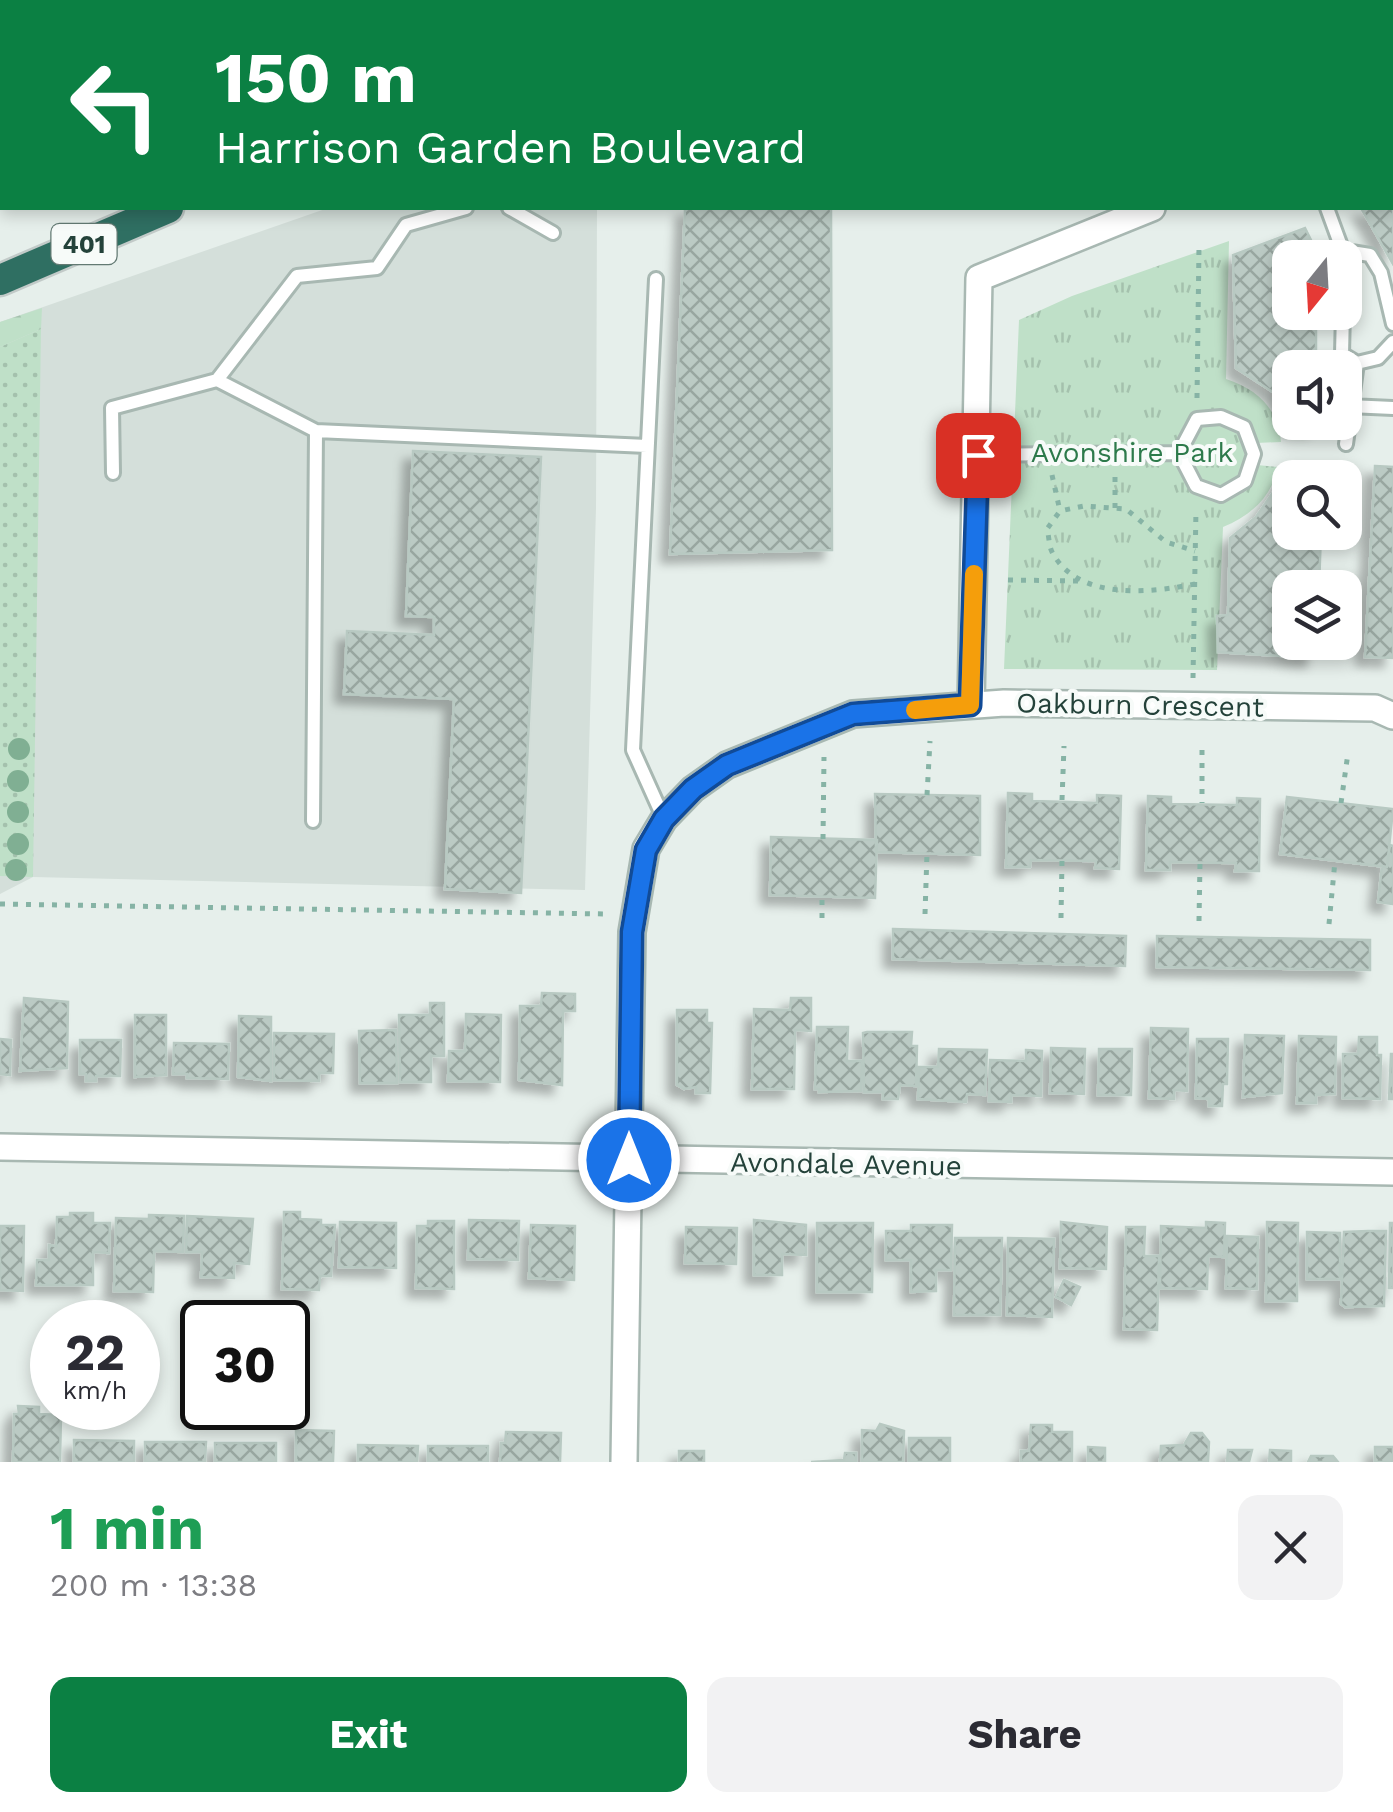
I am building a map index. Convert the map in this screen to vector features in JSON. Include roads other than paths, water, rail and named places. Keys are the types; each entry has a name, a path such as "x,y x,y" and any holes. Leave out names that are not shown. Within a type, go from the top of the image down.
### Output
{"highway":[{"name":"401","path":"0,280 163,210"}],"street":[{"path":"970,705 979,278 1147,210"},
{"name":"Oakburn Crescent","path":"624,1462 629,1006 636,914 646,850 664,819 693,789 727,765 853,714 970,705 1375,708 1393,716"},
{"name":"Avondale Avenue","path":"0,1147 1393,1172"}],"lane":[{"path":"113,473 112,408 217,380 296,276 377,268 406,225 459,210"},
{"path":"513,210 553,233"},
{"path":"1328,210 1340,240"},
{"path":"1362,255 1370,255 1381,273 1393,324"},
{"path":"656,279 633,750 664,819"},
{"path":"1362,362 1378,358 1393,342"},
{"path":"217,380 316,430 647,446"},
{"path":"1362,407 1393,408"},
{"path":"1220,417 1244,426 1254,454 1245,480 1221,495 1196,486 1178,452 1197,419 1220,417"},
{"path":"313,821 316,430"},
{"path":"1346,440 1346,444"},
{"path":"978,455 1178,452"}],"park label":[{"name":"Avonshire Park","path":"1132,452"}]}
